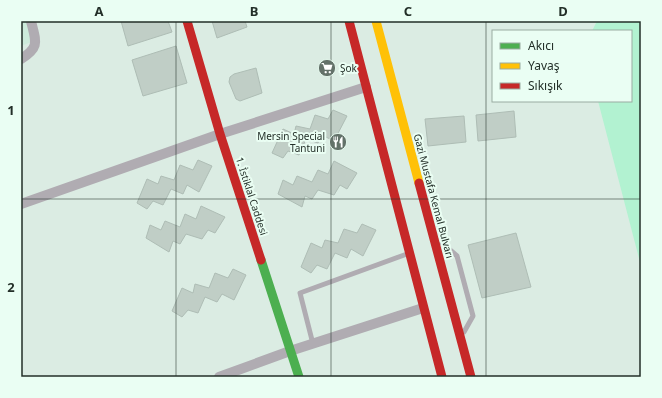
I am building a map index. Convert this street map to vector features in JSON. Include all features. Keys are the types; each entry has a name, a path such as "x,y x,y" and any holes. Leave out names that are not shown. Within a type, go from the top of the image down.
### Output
{"main road":[{"name":"1. İstiklal Caddesi","path":"187,21 220,134 298,377"},
{"path":"348,21 442,377"},
{"name":"Gazi Mustafa Kemal Bulvarı","path":"376,21 471,377"}],"street":[{"path":"21,59 33,51 36,43 31,21"},
{"path":"21,204 220,134 366,87"},
{"path":"219,377 290,351 423,308"}],"lane":[{"path":"433,236 457,256 473,316 460,338"},
{"path":"313,344 300,293 409,253"}],"shaded area":[{"path":"21,21 26,21 34,41 21,46"}],"green space":[{"path":"597,21 641,21 641,266 598,102 632,102 632,30 592,30"}],"building":[{"path":"121,21 168,21 172,32 128,46"},
{"path":"212,21 245,21 247,27 217,38"},
{"path":"176,46 187,83 143,96 132,60"},
{"path":"256,68 262,93 240,101 236,99 229,82 230,77 234,74"},
{"path":"333,110 347,116 334,141 322,135 318,143 306,139 299,155 288,151 283,158 272,153 283,129 294,134 296,126 310,129 315,115 328,119"},
{"path":"514,111 516,137 478,141 476,115"},
{"path":"464,116 466,142 428,146 425,119"},
{"path":"198,160 212,166 199,192 187,185 183,194 171,189 163,205 153,201 147,209 137,203 147,179 158,184 161,176 174,180 180,165 193,170"},
{"path":"334,161 357,173 347,189 340,185 334,195 318,190 312,199 305,196 302,207 278,194 283,180 293,185 297,176 312,182 318,170 328,174"},
{"path":"201,206 225,217 215,233 208,230 202,239 186,234 180,244 173,241 169,252 146,238 150,225 161,230 165,221 180,227 185,214 196,219"},
{"path":"362,224 376,230 363,256 351,249 347,258 335,253 327,269 317,265 311,273 301,267 311,243 322,248 325,240 338,243 344,229 357,233"},
{"path":"516,233 531,287 482,298 468,245"},
{"path":"233,269 246,275 234,300 222,294 217,302 205,297 198,313 188,310 182,317 172,311 182,288 193,293 195,284 209,288 215,273 228,278"}],"traffic: fast":[{"path":"261,260 299,377"}],"traffic: slow":[{"path":"376,21 419,183"}],"traffic: jam":[{"path":"187,21 220,134 261,260"},
{"path":"349,21 442,377"},
{"path":"419,183 471,377"}],"place":[{"name":"Şok","path":"327,68"},
{"name":"Mersin Special Tantuni","path":"338,142"}]}
